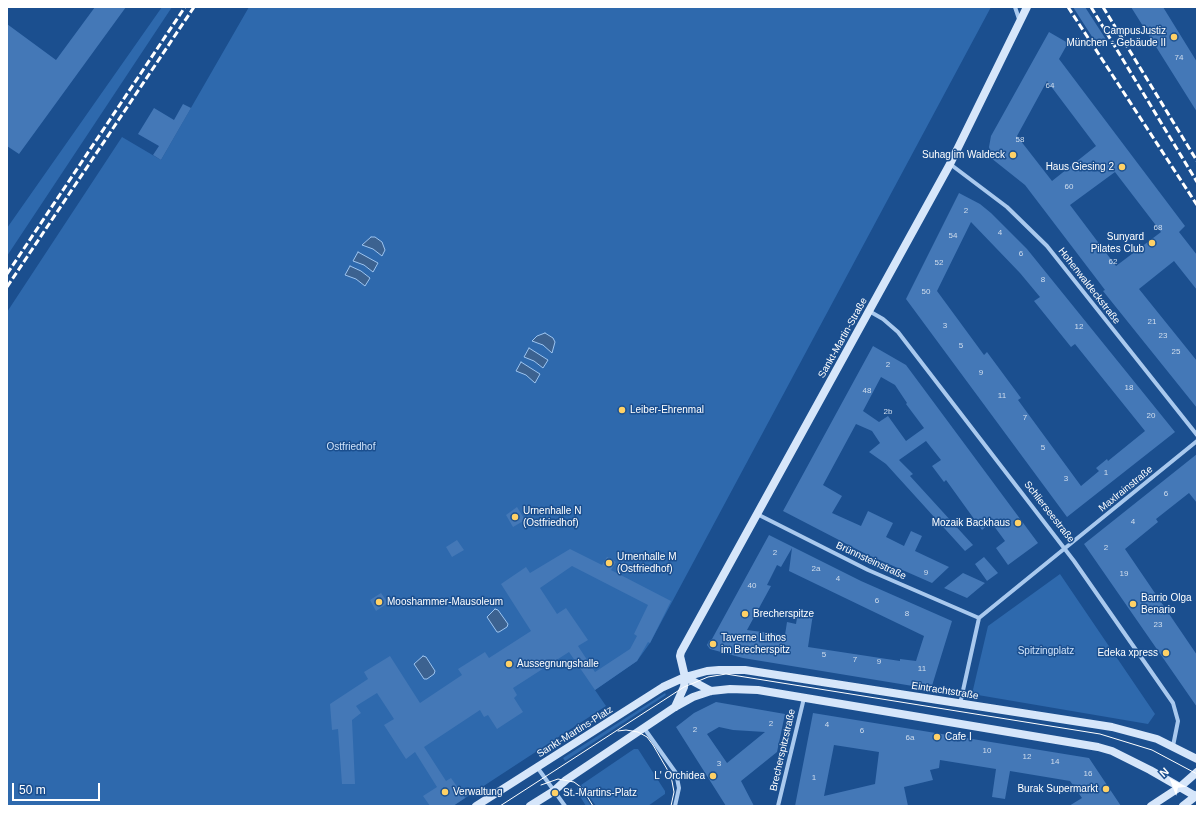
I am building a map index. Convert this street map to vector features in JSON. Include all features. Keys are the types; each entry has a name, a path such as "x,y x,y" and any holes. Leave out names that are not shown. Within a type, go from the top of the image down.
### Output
{"main road":[{"name":"Sankt-Martin-Straße","path":"685,677 680,656 682,652 950,164 1027,7"},
{"name":"Eintrachtstraße","path":"685,677 706,671 745,670 1112,727 1157,739 1197,759"},
{"path":"675,707 684,687 685,677 711,691"},
{"name":"Sankt-Martins-Platz","path":"476,806 663,687 685,677"},
{"path":"530,806 675,707 693,697 711,691 742,689 1098,747 1119,754 1196,796 1183,806"},
{"path":"1151,806 1180,787 1197,772"}],"street":[{"path":"1015,7 1020,22"},
{"name":"Hohenwaldeckstraße","path":"950,164 1008,207 1047,246 1197,435"},
{"name":"Schlierseestraße","path":"869,311 883,319 898,332 1064,549 1173,703 1178,721 1173,746"},
{"name":"Maxlrainstraße","path":"1064,549 1197,441"},
{"name":"Brünnsteinstraße","path":"757,514 868,570 979,618"},
{"path":"960,704 979,618 1064,549"},
{"name":"Brecherspitzstraße","path":"778,806 804,698"},
{"path":"644,728 676,773 679,788 675,806"},
{"path":"537,767 565,806"}],"green space":[{"path":"162,7 172,7 7,256 7,228"},
{"name":"Ostfriedhof","path":"249,7 991,7 650,643 637,661 595,690 606,706 453,806 7,806 7,312 122,137 161,160"},
{"name":"Spitzingplatz","path":"1060,574 1155,714 1148,724 972,694 988,626"},
{"path":"665,693 666,695 565,761 563,758"},
{"path":"634,749 638,749 665,791 665,794 648,806 596,806 581,785"},
{"path":"577,787 591,806 586,806 578,793"}],"shaded area":[{"path":"371,237 375,237 382,242 385,250 382,256 373,249 362,245"},
{"path":"358,252 378,263 373,272 364,265 353,261"},
{"path":"350,266 361,271 370,278 365,286 356,279 345,275"},
{"path":"545,333 553,338 555,342 552,353 543,345 532,341 537,336"},
{"path":"529,348 548,360 543,368 534,361 524,357"},
{"path":"521,362 540,374 535,383 526,375 516,371"},
{"path":"495,609 498,610 508,624 507,627 499,632 497,632 487,617"},
{"path":"423,656 426,657 435,671 434,674 427,679 424,679 414,664"}],"building":[{"path":"95,7 126,7 19,154 7,146 7,24 56,60"},
{"path":"1073,7 1085,7 1107,41 1098,46"},
{"path":"1131,7 1163,7 1197,62 1197,112"},
{"path":"1049,32 1068,43 1059,59 1185,226 1179,232 1197,255 1197,290 1174,261 1139,289 1197,361 1197,408 1103,291 1105,290 1025,185 991,158 989,147 991,136","holes":["1047,81 1096,146 1052,181 1017,136","1115,172 1161,232 1116,266 1070,205"]},
{"path":"183,104 191,108 161,160 153,155 159,146 138,134 154,108 174,120"},
{"path":"959,193 980,204 991,213 1027,249 1175,432 1067,517 906,299","holes":["971,222 1020,273 1040,297 1034,301 1071,347 1075,344 1145,431 1108,461 1107,459 1096,468 1099,471 1081,486 1018,400 1021,398 987,352 984,355 937,291"]},
{"path":"873,346 906,365 1038,543 1008,565 996,548 1005,541 991,522 982,530 946,480 944,482 932,466 941,460 926,441 899,460 913,474 910,476 973,545 965,551 886,464 869,452 880,443 872,431 856,424 823,485 842,496 832,513 861,526 868,511 893,523 886,537 904,546 911,531 922,536 915,551 949,567 932,583 866,554 783,511","holes":["881,377 895,385 907,403 906,404 924,428 906,441 888,416 879,422 863,411"]},
{"path":"1197,454 1197,503 1189,493 1156,519 1158,522 1125,549 1197,655 1197,707 1084,544"},
{"name":"Urnenhalle N (Ostfriedhof)","path":"517,507 525,520 513,527 506,515"},
{"path":"769,535 861,581 952,621 931,689 743,658 710,649 707,645 712,639","holes":["792,548 789,571 924,636 916,661 900,659 900,661 808,647 813,614 798,612 796,624 787,622 785,635 747,630 771,586 767,585 777,565 781,567"]},
{"path":"457,540 464,550 452,557 446,547"},
{"name":"Aussegnungshalle","path":"570,549 602,565 607,557 616,562 611,570 671,601 650,643 648,642 637,661 595,690 569,652 513,688 517,695 514,698 523,712 497,729 488,715 484,717 480,710 424,747 446,781 451,778 465,798 453,806 430,806 423,796 437,787 415,752 406,759 384,725 394,719 377,693 356,706 361,713 352,720 355,784 342,784 338,729 332,730 330,704 368,679 364,672 390,656 420,703 462,675 458,669 485,652 489,658 531,631 501,584 526,567 530,573","holes":["572,566 648,605 634,634 637,636 630,649 595,672 578,646 588,640 566,608 557,614 540,588"]},
{"path":"984,557 998,573 987,581 975,564"},
{"path":"963,573 985,583 967,598 944,588"},
{"name":"Mooshammer-Mausoleum","path":"381,593 388,603 376,611 370,600"},
{"path":"716,702 785,714 777,752 741,781 754,806 726,806 676,727 694,713","holes":["719,727 733,730 765,732 727,763 707,734"]},
{"path":"813,713 1089,758 1121,806 1069,806 1082,798 1070,781 1010,771 1005,799 992,797 996,769 940,760 939,768 930,770 933,780 904,787 908,806 795,806","holes":["834,745 879,752 875,784 824,796"]}],"tram line":[{"path":"500,806 684,687 708,677 726,674 1100,734 1152,750 1197,774"},
{"path":"618,731 626,730 638,732 647,737 653,745 671,776 674,792 671,806"},
{"path":"541,785 558,779 574,782 582,788 593,806"}],"railway":[{"path":"7,274 185,7"},
{"path":"7,287 194,7"},
{"path":"1068,7 1197,205"},
{"path":"1091,7 1197,182"},
{"path":"1103,7 1197,161"}],"place":[{"name":"CampusJustiz München - Gebäude II","path":"1174,37"},
{"name":"Suhag im Waldeck","path":"1013,155"},
{"name":"Haus Giesing 2","path":"1122,167"},
{"name":"Sunyard Pilates Club","path":"1152,243"},
{"name":"Leiber-Ehrenmal","path":"622,410"},
{"name":"Urnenhalle N (Ostfriedhof)","path":"515,517"},
{"name":"Mozaik Backhaus","path":"1018,523"},
{"name":"Urnenhalle M (Ostfriedhof)","path":"609,563"},
{"name":"Mooshammer-Mausoleum","path":"379,602"},
{"name":"Barrio Olga Benario","path":"1133,604"},
{"name":"Brecherspitze","path":"745,614"},
{"name":"Taverne Lithos im Brecherspitz","path":"713,644"},
{"name":"Edeka xpress","path":"1166,653"},
{"name":"Aussegnungshalle","path":"509,664"},
{"name":"Cafe I","path":"937,737"},
{"name":"L' Orchidea","path":"713,776"},
{"name":"Burak Supermarkt","path":"1106,789"},
{"name":"Verwaltung","path":"445,792"},
{"name":"St.-Martins-Platz","path":"555,793"}]}
